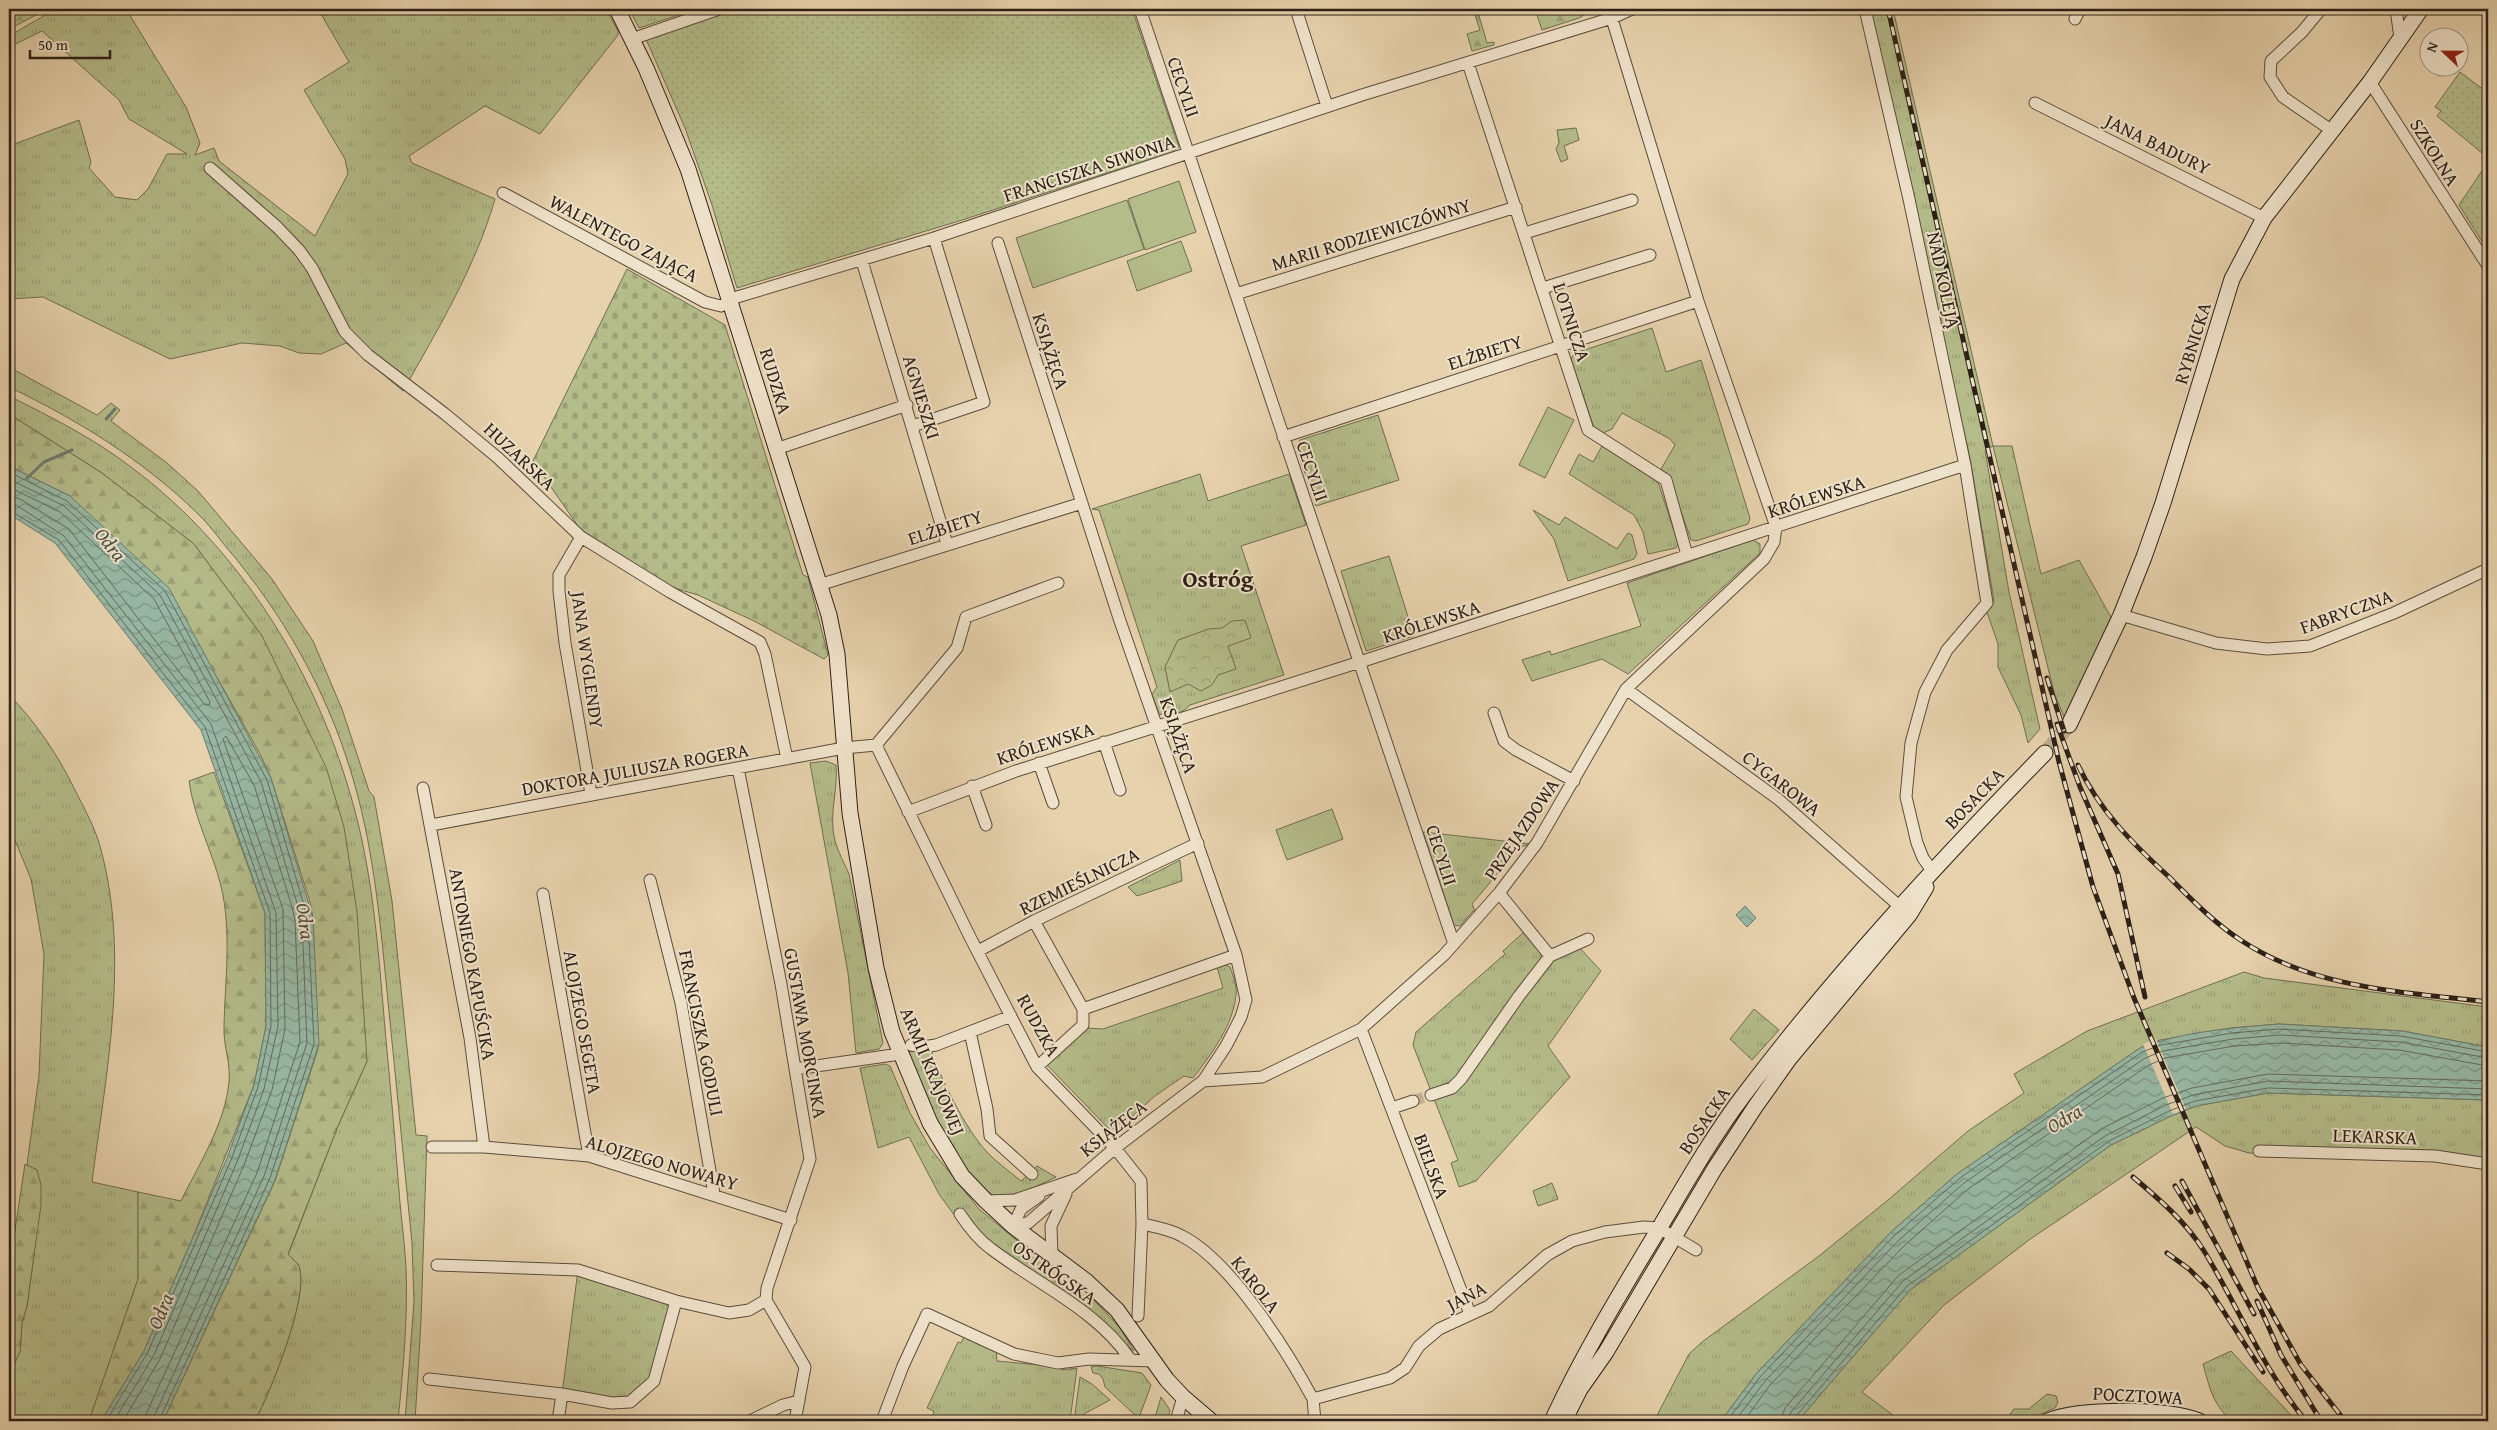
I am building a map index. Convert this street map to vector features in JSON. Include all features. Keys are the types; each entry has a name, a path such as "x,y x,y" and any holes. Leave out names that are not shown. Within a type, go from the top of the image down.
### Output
{"street":[{"name":"RUDZKA","path":"617,9 632,39 688,169 819,585 832,628 837,654 844,748"},
{"path":"632,39 719,9"},
{"name":"CECYLII","path":"1140,9 1454,944"},
{"path":"1296,9 1327,106"},
{"name":"FRANCISZKA SIWONIA","path":"862,261 1188,154 1327,106 1468,63 1611,14 1632,9"},
{"name":"NAD KOLEJĄ","path":"1865,9 1909,200 1965,465 1987,603 1947,650 1926,692 1911,743 1906,797 1917,843 1933,872"},
{"path":"2321,9 2302,32 2271,61 2270,77 2283,97 2331,130"},
{"path":"2396,9 2400,38"},
{"name":"RYBNICKA","path":"2069,726 2121,615 2163,503 2232,280 2264,218 2370,82 2421,9"},
{"path":"1611,14 1698,301 1776,527"},
{"name":"LOTNICZA","path":"1468,63 1588,430 1666,480 1687,555"},
{"name":"SZKOLNA","path":"2370,82 2488,266"},
{"name":"JANA BADURY","path":"2035,103 2264,218"},
{"name":"HUZARSKA","path":"210,168 277,227 299,250 312,268 341,326 352,341 470,434 581,537 682,599 760,642 765,654 787,760"},
{"name":"WALENTEGO ZAJĄCA","path":"503,193 705,302 721,306 775,285 862,261"},
{"path":"1525,233 1632,200"},
{"name":"MARII RODZIEWICZÓWNY","path":"1236,294 1516,207"},
{"path":"913,426 984,402 934,238"},
{"name":"KSIĄŻĘCA","path":"998,243 1082,503 1236,955 1246,1000 1241,1017 1226,1046 1203,1081 1078,1178 1070,1188 1028,1223 1013,1226"},
{"path":"1543,288 1650,255"},
{"name":"AGNIESZKI","path":"862,261 948,544"},
{"name":"ELŻBIETY","path":"1283,437 1698,301"},
{"path":"776,449 907,405"},
{"name":"KRÓLEWSKA","path":"908,812 972,786 1104,742 1360,662 1965,465"},
{"name":"ELŻBIETY","path":"819,585 1082,503"},
{"name":"PRZEJAZDOWA","path":"1203,1081 1262,1077 1361,1029 1454,944 1500,893 1537,843 1626,689 1764,559 1774,542 1776,527"},
{"name":"JANA WYGLENDY","path":"581,537 559,575 559,591 565,644 591,794"},
{"name":"FABRYCZNA","path":"2121,615 2216,643 2267,649 2310,646 2394,613 2488,569"},
{"path":"844,748 876,745 957,648 966,617 1058,583"},
{"name":"CYGAROWA","path":"1626,689 1778,798 1905,911"},
{"path":"1494,713 1504,741 1516,750 1574,781"},
{"path":"1104,742 1120,790"},
{"name":"RUDZKA","path":"876,745 1037,1066 1115,1148 1140,1181 1142,1224 1138,1316"},
{"name":"DOKTORA JULIUSZA ROGERA","path":"431,825 844,748"},
{"name":"ARMII KRAJOWEJ","path":"844,748 850,813 876,968 886,1012 906,1050 930,1124 942,1147 962,1176 986,1202 1013,1226 1086,1281 1117,1310 1182,1397 1211,1421"},
{"name":"BOSACKA","path":"1564,1421 1580,1389 1606,1352 1715,1168 1789,1059 1905,911 1933,872 2046,753"},
{"path":"1039,764 1053,804"},
{"name":"GUSTAWA MORCINKA","path":"738,768 810,1159 767,1288 766,1300"},
{"path":"972,786 986,825"},
{"name":"ANTONIEGO KAPUŚCIKA","path":"423,788 470,1038 484,1147"},
{"name":"RZEMIEŚLNICZA","path":"978,951 1034,921 1198,843"},
{"name":"FRANCISZKA GODULI","path":"650,880 681,1003 714,1194"},
{"path":"1500,893 1550,956"},
{"name":"ALOJZEGO SEGETA","path":"543,894 588,1156"},
{"name":"BOSACKA","path":"1552,1421 1587,1351 1659,1228 1687,1181 1742,1098 1814,1006 1905,911"},
{"path":"1034,921 1082,1009 1082,1025 1037,1066"},
{"path":"1430,1095 1452,1088 1461,1080 1519,996 1550,956 1588,939"},
{"path":"1082,1009 1236,955"},
{"path":"795,1070 930,1046 1011,1016"},
{"name":"BIELSKA","path":"1361,1029 1470,1314"},
{"path":"970,1032 990,1136 1032,1174"},
{"path":"1392,1108 1413,1101"},
{"name":"ALOJZEGO NOWARY","path":"432,1147 484,1147 588,1156 714,1194 791,1220"},
{"name":"LEKARSKA","path":"2259,1151 2435,1156 2488,1164"},
{"name":"KSIĄŻĘCA","path":"986,1202 1015,1200 1078,1178"},
{"name":"KSIĄŻĘCA","path":"1013,1226 1021,1209 1050,1188"},
{"name":"KSIĄŻĘCA","path":"1052,1256 1051,1226 1070,1188"},
{"name":"OSTRÓGSKA","path":"960,1214 989,1247 1093,1320 1122,1347 1130,1359"},
{"name":"KAROLA","path":"1142,1224 1168,1230 1189,1240 1229,1274 1252,1304 1314,1400"},
{"name":"JANA","path":"1314,1400 1390,1378 1405,1368 1419,1346 1439,1329 1489,1306 1547,1255 1572,1241 1605,1232 1644,1227 1659,1228"},
{"path":"1659,1228 1696,1250"},
{"path":"437,1265 578,1270 676,1301 736,1313 749,1310 766,1300 805,1367 795,1421"},
{"path":"429,1379 562,1394 612,1403 630,1402 654,1381 676,1301"},
{"path":"882,1421 903,1366 927,1314 1014,1354 1058,1363 1089,1359 1154,1361"},
{"path":"558,1421 562,1394"},
{"path":"1176,1421 1182,1397"},
{"path":"1314,1400 1315,1421"},
{"path":"750,1421 783,1405 799,1401"},
{"name":"POCZTOWA","path":"2048,1421 2074,1413 2098,1412 2177,1415 2199,1421"}],"green space":[{"path":"9,9 48,9 9,29"},
{"path":"56,9 126,9 186,107 200,143 195,155 214,148 219,161 315,236 348,174 345,159 304,90 349,62 318,9 606,9 618,31 618,35 540,134 485,106 409,156 412,163 495,199 487,225 455,298 403,391 346,343 321,354 299,353 280,346 242,343 170,359 43,297 9,299 9,146 79,120 91,162 89,168 115,197 137,200 148,189 167,154 187,154 129,119 119,100 42,31 9,47 9,36"},
{"path":"629,9 697,9 639,28"},
{"path":"736,9 1132,9 1179,147 1172,152 959,221 737,288 712,205 685,128 646,39"},
{"path":"1473,9 1477,9 1487,43 1494,42 1494,45 1472,51 1467,34 1480,30"},
{"path":"1535,9 1586,9 1583,16 1579,18 1542,30"},
{"path":"1869,9 1893,9 1993,446 1985,450 2009,592 2040,729 2028,743 2021,715 1998,667 1998,644 1987,612 1994,601 1970,458"},
{"path":"2456,78 2468,78 2488,93 2488,158 2437,116 2441,111 2435,107"},
{"path":"1576,128 1579,140 1564,146 1568,159 1561,162 1556,149 1559,143 1557,130"},
{"path":"2488,162 2488,251 2459,205"},
{"path":"1179,181 1196,232 1145,250 1128,199"},
{"path":"1127,200 1144,249 1033,288 1016,238"},
{"path":"1181,241 1192,271 1137,291 1127,261"},
{"path":"627,269 725,325 803,575 808,577 828,655 824,659 754,621 698,595 671,587 580,529 533,461"},
{"path":"1652,328 1666,372 1701,360 1750,518 1748,524 1696,541 1691,540 1668,474 1661,469 1675,445 1670,439 1622,413 1612,429 1601,434 1594,428 1571,359 1575,353"},
{"path":"9,367 97,415 111,403 120,410 111,421 167,463 198,491 272,579 313,641 342,709 369,791 374,797 392,901 416,1135 427,1136 421,1321 415,1421 405,1421 414,1302 412,1243 381,928 374,875 364,823 341,741 315,682 284,626 247,573 205,521 154,475 108,442 34,399 9,387"},
{"path":"9,396 72,428 117,456 172,501 210,539 244,581 275,625 302,672 324,721 343,771 358,823 369,879 377,936 391,1089 406,1268 406,1326 398,1421 255,1421 270,1389 287,1344 299,1299 301,1280 299,1266 288,1255 338,1126 367,1061 262,636 194,544 102,473 9,414"},
{"path":"1548,407 1574,420 1545,478 1519,465"},
{"path":"9,414 102,473 194,544 262,636 326,767 344,827 357,912 367,1061 338,1126 288,1254 299,1266 301,1280 299,1299 287,1344 270,1389 255,1421 163,1421 275,1181 318,1049 313,918 310,902 271,778 260,754 218,679 70,496 9,466"},
{"path":"1378,415 1399,480 1316,506 1296,446 1300,440"},
{"path":"1602,446 1658,482 1678,543 1676,548 1648,554 1643,532 1634,515 1569,474 1579,454 1593,462"},
{"path":"1993,446 2012,446 2041,574 2079,560 2112,619 2066,722 2054,692"},
{"path":"1200,474 1208,501 1289,474 1306,525 1241,546 1284,675 1190,705 1176,714 1159,714 1152,694 1157,687 1099,510 1092,509"},
{"path":"1533,510 1559,525 1565,517 1617,549 1628,533 1632,535 1637,554 1634,559 1568,581 1554,539"},
{"path":"1753,540 1760,544 1760,553 1628,674 1602,659 1532,681 1522,660 1550,651 1551,655 1641,626 1627,583"},
{"path":"1389,556 1414,636 1366,651 1341,571"},
{"path":"1245,620 1251,638 1228,646 1236,669 1218,675 1212,685 1201,691 1188,684 1170,692 1165,667 1178,640 1209,629 1222,628 1232,621"},
{"path":"9,695 37,727 68,776 96,834 110,891 114,932 113,1016 92,1182 138,1192 138,1279 89,1421 9,1421 12,1368 20,1352 22,1323 27,1306 34,1254 37,1170 27,1165 39,1075 44,954 31,879 9,826"},
{"path":"826,761 836,765 833,821 835,841 849,874 883,1043 879,1049 856,1053 848,973 810,763"},
{"path":"214,772 265,913 266,1026 254,1085 193,1237 144,1351 101,1421 89,1421 138,1279 138,1192 181,1201 217,1128 227,1098 229,1068 224,1033 227,938 224,903 221,886 191,795 189,781"},
{"path":"1332,809 1343,839 1287,860 1276,830"},
{"path":"1423,832 1531,844 1520,847 1472,904 1475,911 1460,926 1454,925"},
{"path":"1180,860 1182,881 1137,896 1128,887"},
{"path":"1524,932 1541,953 1543,968 1550,962 1579,947 1601,971 1548,1046 1570,1077 1476,1181 1459,1187 1451,1163 1458,1160 1413,1045 1416,1032 1505,954 1503,951"},
{"path":"1225,965 1230,967 1236,994 1231,1017 1214,1049 1193,1078 1184,1076 1155,1096 1118,1129 1108,1128 1047,1065 1086,1028 1103,1029 1223,988 1217,967"},
{"path":"2244,972 2264,978 2488,1007 2488,1047 2402,1031 2279,1024 2231,1028 2160,1040 2140,1048 1957,1174 1891,1232 1756,1374 1721,1421 1654,1421 1689,1354 1702,1342 1819,1256 1968,1131 2024,1093 2014,1074 2087,1031"},
{"path":"1754,1009 1779,1030 1752,1060 1730,1039"},
{"path":"931,1049 940,1074 954,1102 970,1130 990,1155 1021,1181 1037,1166 1056,1177 1019,1194 998,1197 983,1189 969,1175 943,1134 908,1052"},
{"path":"885,1064 890,1066 910,1113 930,1148 979,1209 1038,1258 1061,1289 1093,1299 1120,1328 1134,1351 990,1245 961,1211 955,1216 939,1194 909,1137 878,1148 860,1068"},
{"path":"2268,1093 2488,1100 2488,1168 2438,1160 2249,1153 2225,1146 2196,1127 2029,1240 1944,1305 1862,1392 1901,1421 1798,1421 1910,1290 2111,1145 2196,1106"},
{"path":"25,1164 37,1170 41,1185 41,1205 27,1306 22,1323 20,1352 12,1368 10,1408 9,1269"},
{"path":"1552,1183 1558,1199 1538,1206 1533,1191"},
{"path":"578,1270 676,1301 654,1381 630,1402 562,1394"},
{"path":"965,1335 996,1350 997,1361 1061,1367 1062,1370 1077,1368 1070,1421 931,1421 934,1411 927,1408 958,1342 961,1343"},
{"path":"2231,1351 2297,1421 2231,1421 2216,1401 2203,1364"},
{"path":"1097,1366 1142,1373 1151,1385 1140,1415 1136,1416 1105,1387 1103,1379 1099,1374 1093,1373 1091,1367"},
{"path":"1080,1377 1092,1384 1110,1400 1084,1414 1081,1421 1074,1421"},
{"path":"2047,1394 2056,1396 2058,1402 2055,1408 2025,1421 2005,1421 2014,1409 2029,1409"},
{"path":"1161,1397 1170,1410 1167,1421 1154,1421"}],"water":[{"name":"Odra","path":"9,466 70,496 169,588 271,778 313,918 319,1044 275,1180 163,1421 101,1421 144,1351 227,1158 254,1085 266,1026 265,913 201,730 55,543 9,514"},
{"path":"1745,906 1756,918 1747,927 1736,915"},
{"name":"Odra","path":"2279,1024 2402,1031 2488,1047 2488,1100 2268,1093 2196,1106 2171,1116 2111,1145 1910,1290 1798,1421 1721,1421 1756,1374 1891,1232 1957,1174 2140,1048 2191,1034"}],"pier":[{"path":"2156,1039 2186,1109 2173,1114 2143,1044"}],"waterway":[{"path":"106,419 115,409"},
{"path":"27,478 44,462 72,450"}],"tunnel":[{"path":"2045,753 2069,725"},
{"path":"1413,1101 1431,1095"}],"railway":[{"path":"1888,9 2059,762 2093,887 2134,998 2258,1288 2301,1365 2345,1421"},
{"path":"2047,678 2064,731"},
{"path":"2057,724 2080,787 2118,874 2145,997"},
{"path":"2078,765 2096,797 2129,838 2203,910 2242,941 2270,957 2330,979 2392,991 2488,1002"},
{"path":"2133,1177 2172,1211 2197,1240 2264,1360 2306,1421"},
{"path":"2182,1181 2254,1314"},
{"path":"2175,1186 2191,1212"},
{"path":"2167,1253 2189,1269 2209,1289 2263,1372"},
{"path":"2257,1301 2281,1355 2321,1421"}],"district":[{"name":"Ostróg","path":"1218,578"}]}
